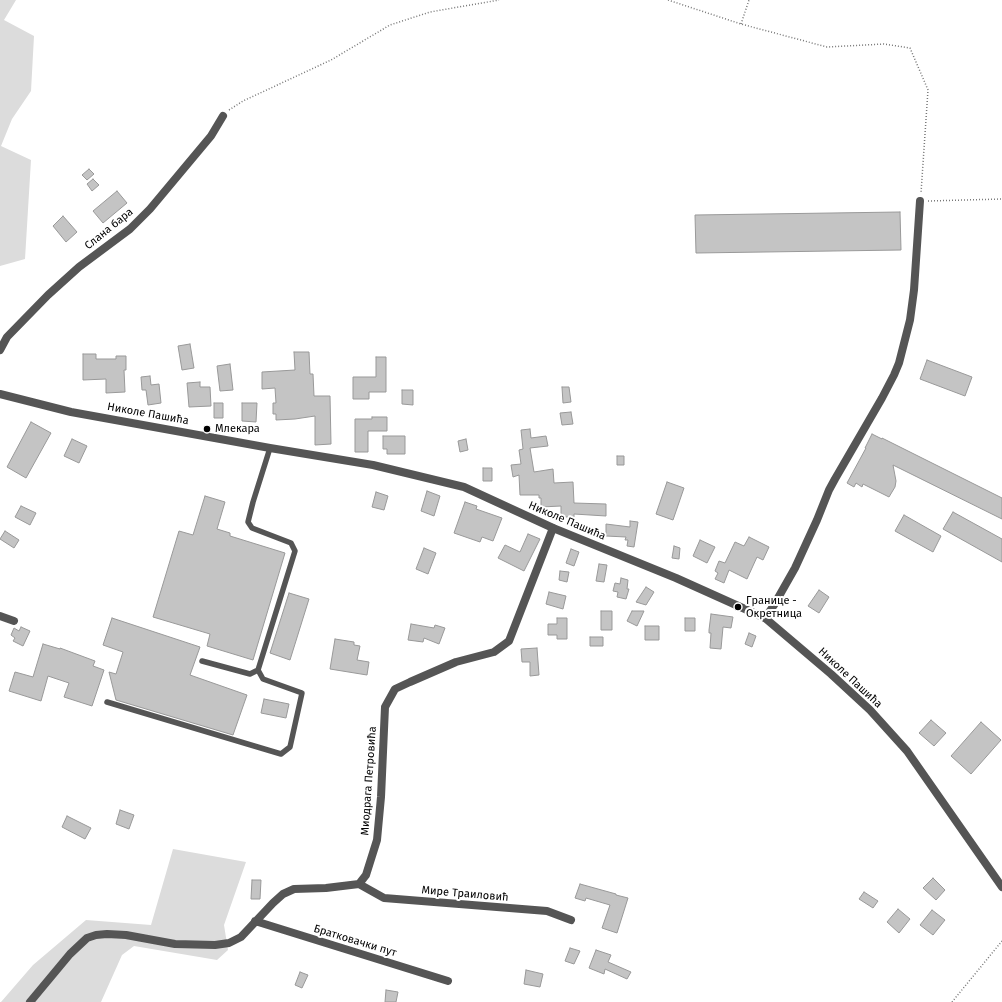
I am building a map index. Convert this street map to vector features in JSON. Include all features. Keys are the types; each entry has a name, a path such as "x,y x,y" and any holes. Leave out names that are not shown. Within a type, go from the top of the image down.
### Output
{"street":[{"name":"Слана бара","path":"0,350 7,337 53,290 78,267 130,228 150,209 211,136 223,116"},
{"path":"764,618 774,605 795,568 835,478 882,398 899,363 910,320 914,290 920,201"},
{"name":"Николе Пашића","path":"0,394 72,412 270,448 374,465 464,487 554,528 676,578 764,618 814,659 870,710 907,751 1002,887"},
{"name":"Миодрага Петровића","path":"359,884 366,875 377,840 386,707 395,689 456,662 494,652 509,641 554,528"},
{"path":"0,616 14,621"},
{"path":"30,1002 70,954 87,938 107,934 126,935 175,944 229,944 240,937 283,894 294,889 326,888 359,884"},
{"name":"Мире Траиловић","path":"359,884 384,898 547,911 571,920"},
{"name":"Братковачки пут","path":"255,921 448,981"}],"lane":[{"path":"107,702 281,754 290,747 302,692 263,679 258,670 294,551 291,543 252,528 248,522 270,448"},
{"path":"202,661 250,674 258,670"}],"path":[{"path":"223,116 230,108 331,60 390,25 430,12 499,0"},
{"path":"668,0 741,24 827,47 884,44 910,48 928,90 920,201 1002,199"},
{"path":"741,24 749,0"},
{"path":"952,1002 1002,941"}],"shaded area":[{"path":"0,0 16,0 4,20 34,36 31,91 12,119 1,146 31,160 25,259 0,266"},
{"path":"173,849 246,862 224,925 228,950 217,960 134,946 122,955 101,1002 1,1002 33,965 86,920 151,925"}],"building":[{"path":"89,169 94,174 87,180 82,175"},
{"path":"93,179 99,185 92,191 87,184"},
{"path":"117,191 127,203 103,223 93,211"},
{"path":"900,212 901,250 696,253 695,215"},
{"path":"63,216 77,232 66,242 53,226"},
{"path":"190,344 194,368 182,370 178,346"},
{"path":"294,352 309,352 310,374 313,374 314,396 330,396 331,444 315,445 315,416 276,420 276,414 273,414 273,403 276,403 275,388 262,389 262,372 295,370"},
{"path":"83,354 96,354 96,359 116,359 116,356 126,356 126,370 124,370 125,392 106,393 106,379 83,380"},
{"path":"376,357 386,357 386,392 369,392 369,399 353,399 353,377 376,377"},
{"path":"927,360 972,377 965,396 920,379"},
{"path":"230,364 233,390 220,391 217,366"},
{"path":"150,376 151,385 159,384 161,403 148,405 146,390 142,390 141,377"},
{"path":"200,382 200,387 210,387 211,406 189,407 187,383"},
{"path":"562,387 569,387 571,402 563,403"},
{"path":"402,390 413,390 413,405 402,404"},
{"path":"214,403 223,403 223,418 214,418"},
{"path":"242,403 257,403 256,422 242,421"},
{"path":"571,412 573,424 562,425 560,413"},
{"path":"372,417 387,417 387,431 368,431 368,452 355,452 355,419 372,419"},
{"path":"31,422 51,433 26,478 7,467"},
{"path":"530,429 531,438 546,436 548,446 530,448 534,472 553,469 554,483 573,482 574,503 606,504 606,516 574,514 574,517 561,517 561,506 541,507 541,498 539,498 539,495 520,495 519,475 513,477 511,465 521,464 519,450 523,449 521,430"},
{"path":"872,434 1002,498 1002,519 893,465 896,481 895,487 889,497 863,484 862,487 856,483 854,487 847,483"},
{"path":"383,436 405,436 405,454 387,454 387,449 383,449"},
{"path":"72,439 87,446 79,463 64,456"},
{"path":"466,439 468,450 460,452 458,441"},
{"path":"617,456 624,456 624,465 617,465"},
{"path":"483,468 492,468 492,481 483,481"},
{"path":"667,482 684,488 673,520 656,514"},
{"path":"427,491 440,496 434,516 421,511"},
{"path":"376,492 388,496 384,510 372,507"},
{"path":"205,496 225,502 217,529 230,533 230,536 285,553 253,660 207,646 210,634 153,617 179,531 193,535"},
{"path":"465,502 477,506 476,509 502,518 493,541 482,537 480,542 454,533"},
{"path":"21,506 36,513 30,525 15,517"},
{"path":"953,512 1002,539 1002,562 943,529"},
{"path":"904,515 941,536 933,552 895,531"},
{"path":"630,521 638,522 634,547 627,546 628,540 625,540 626,537 606,536 606,524 630,527"},
{"path":"5,531 19,540 14,548 0,539"},
{"path":"528,534 540,539 524,571 498,558 505,545 520,552"},
{"path":"749,537 769,547 763,560 757,557 747,579 729,570 724,583 715,579 718,573 715,571 719,561 725,563 735,542 744,546"},
{"path":"700,540 715,547 707,563 693,556"},
{"path":"674,546 680,548 679,559 672,558"},
{"path":"424,548 436,553 428,574 416,569"},
{"path":"571,549 579,552 574,566 566,563"},
{"path":"599,564 607,565 604,582 596,581"},
{"path":"560,571 569,572 567,582 559,580"},
{"path":"621,578 628,580 627,589 629,589 626,599 617,597 618,592 613,591 615,583 620,584"},
{"path":"646,587 654,592 646,605 636,602"},
{"path":"819,590 829,597 819,613 808,606"},
{"path":"549,592 566,596 563,609 546,604"},
{"path":"289,593 309,599 290,660 270,653"},
{"path":"601,611 612,611 612,630 601,630"},
{"path":"632,611 644,611 637,626 627,621"},
{"path":"711,614 733,617 731,628 723,627 721,649 710,648 711,633 709,633 709,630"},
{"path":"112,618 200,647 190,675 247,695 233,735 116,700 109,672 116,674 123,652 103,645"},
{"path":"557,618 567,618 567,639 557,639 557,635 548,635 548,624 557,624"},
{"path":"685,618 695,618 695,631 685,631"},
{"path":"411,624 434,628 435,625 445,628 439,644 424,638 423,642 408,640"},
{"path":"645,626 659,626 659,640 645,640"},
{"path":"21,627 30,631 23,646 13,641 15,638 11,635 14,628 19,631"},
{"path":"749,633 756,636 752,647 745,644"},
{"path":"590,637 603,637 603,646 590,646"},
{"path":"335,639 354,642 354,645 360,646 357,660 369,662 367,675 330,669"},
{"path":"43,644 60,648 95,661 93,666 104,670 92,706 64,697 69,683 48,676 41,701 9,691 15,672 33,677"},
{"path":"537,648 539,675 530,676 530,662 522,662 521,649"},
{"path":"264,699 289,704 286,718 261,713"},
{"path":"931,720 946,733 934,746 919,733"},
{"path":"981,722 1001,740 971,774 951,756"},
{"path":"120,810 134,815 129,829 116,824"},
{"path":"67,816 91,828 85,839 62,827"},
{"path":"933,878 945,890 936,900 923,888"},
{"path":"252,880 261,880 260,899 251,899"},
{"path":"580,884 628,898 617,933 602,928 610,905 586,898 585,901 575,898"},
{"path":"864,892 878,901 873,908 859,899"},
{"path":"898,909 910,919 899,933 887,922"},
{"path":"932,910 945,920 933,935 920,925"},
{"path":"570,948 580,951 574,964 565,961"},
{"path":"596,950 611,955 608,962 631,972 627,979 605,969 604,974 589,968"},
{"path":"526,970 543,974 540,987 524,984"},
{"path":"300,972 308,975 302,988 295,985"},
{"path":"386,990 398,992 396,1002 385,1002"}],"place":[{"name":"Млекара","path":"207,429"},
{"name":"Границе - Окретница","path":"738,607"}]}
